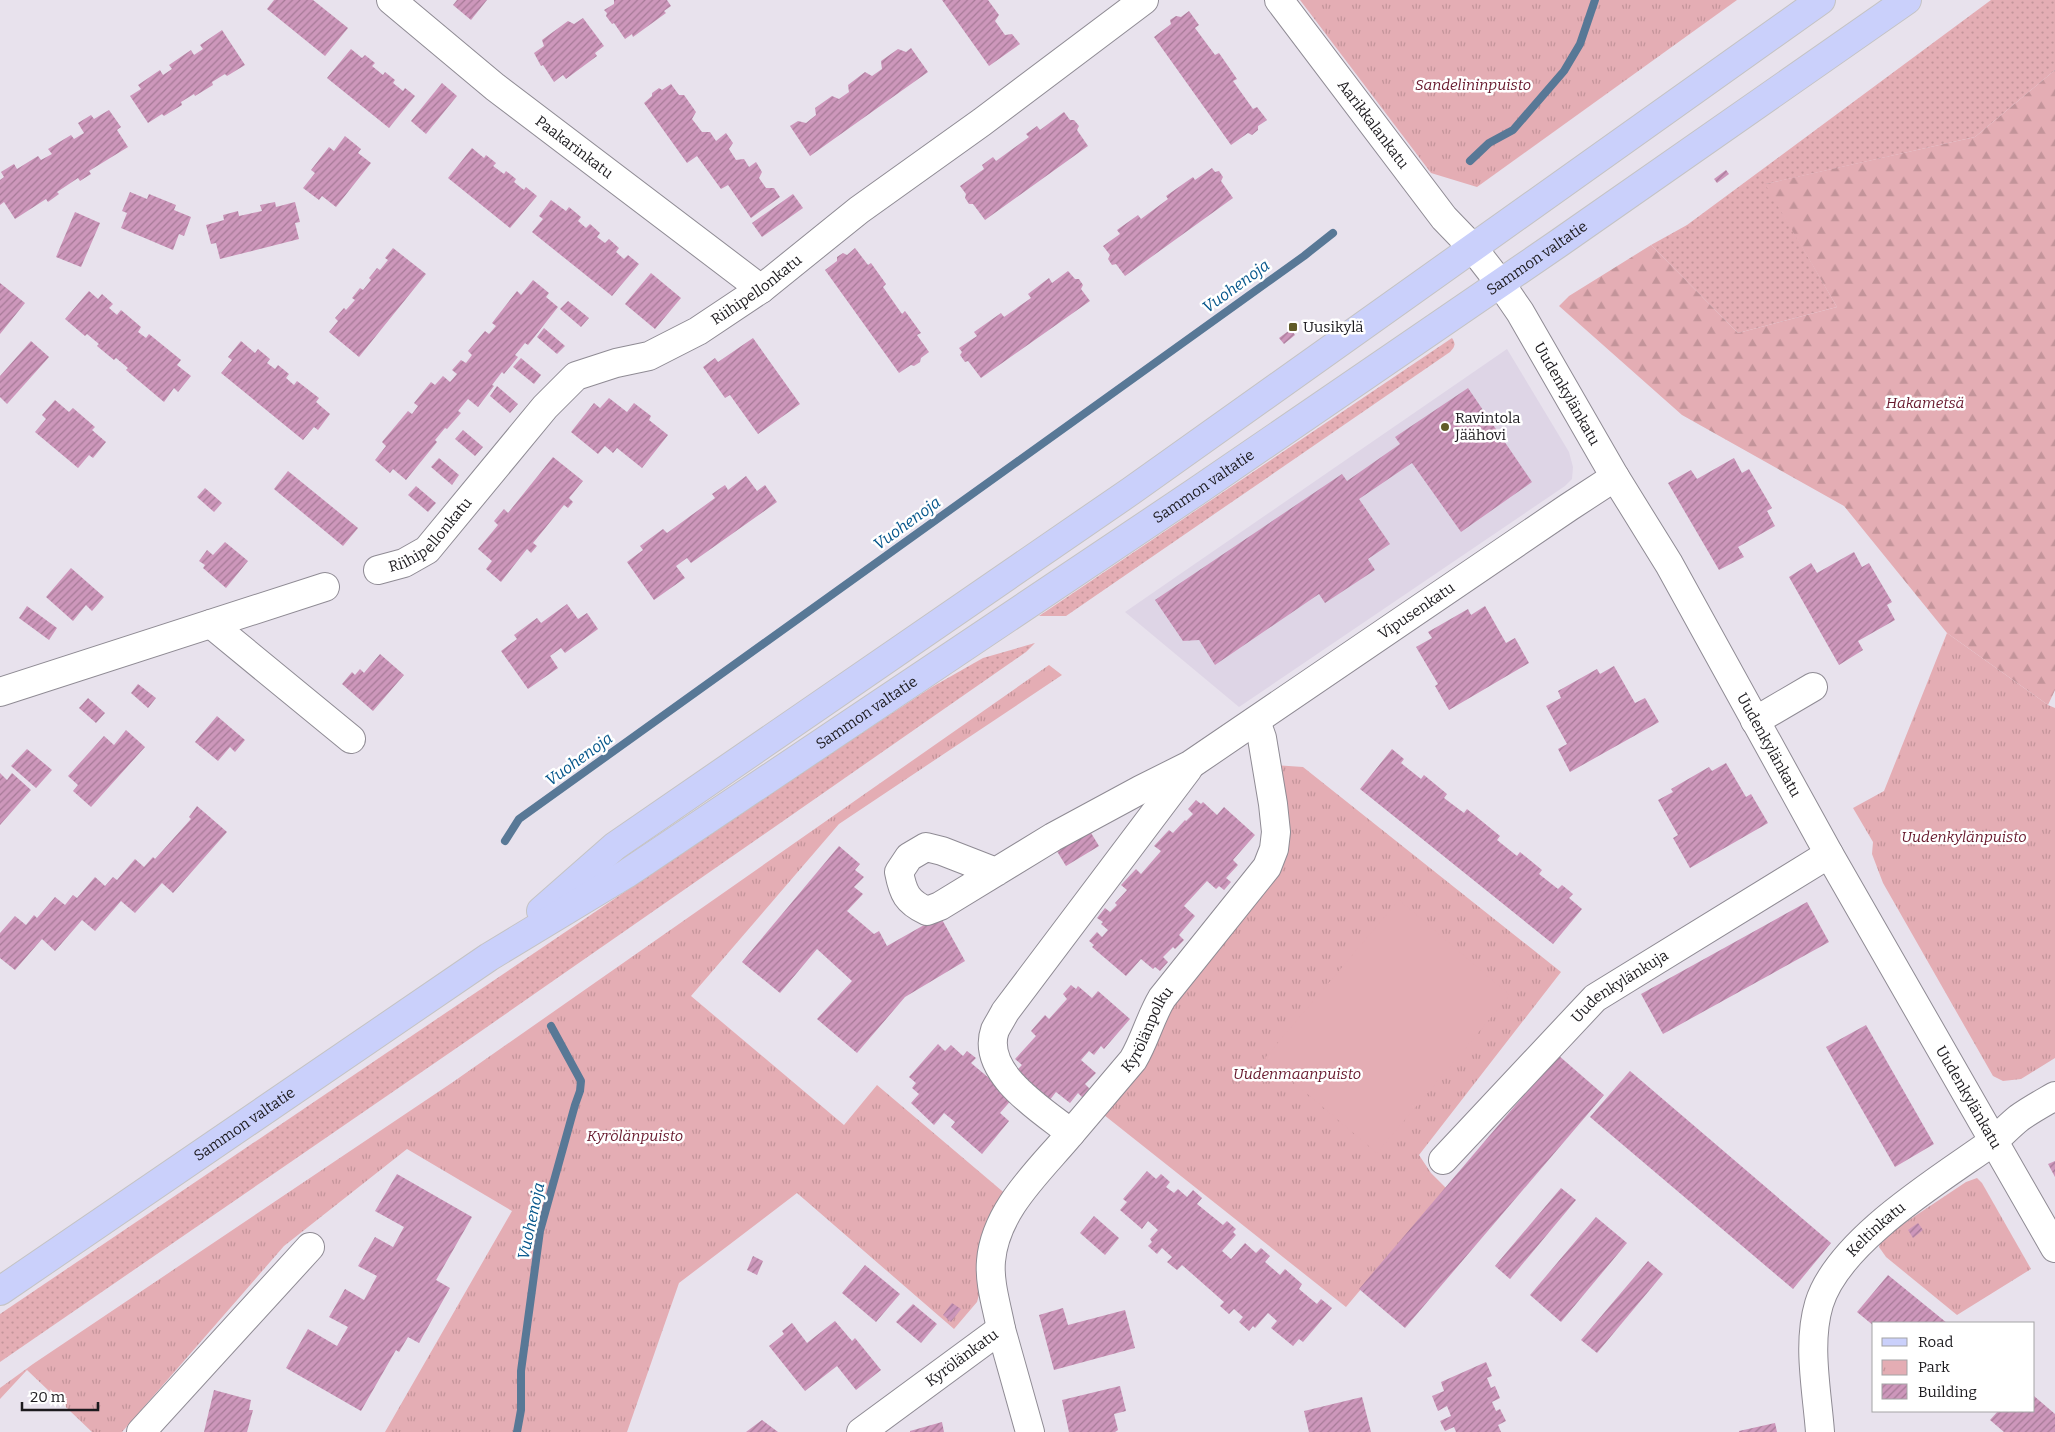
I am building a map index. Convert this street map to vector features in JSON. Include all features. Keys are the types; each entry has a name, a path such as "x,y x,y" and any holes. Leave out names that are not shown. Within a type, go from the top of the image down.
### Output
{"main road":[{"name":"Sammon valtatie","path":"489,957 615,846 1131,491 1821,0"},
{"name":"Sammon valtatie","path":"0,1290 489,957 626,874 1194,493 1907,0"}],"street":[{"name":"Paakarinkatu","path":"391,0 495,88 761,289"},
{"name":"Riihipellonkatu","path":"378,570 404,563 427,550 545,408 576,376 616,363 649,356 698,332 761,289 859,210 982,122 1144,0"},
{"name":"Aarikkalankatu","path":"1279,0 1444,218 1472,247"},
{"name":"Uudenkylänkatu","path":"1472,247 1520,312 1615,477 1668,564 1829,854 2055,1248"},
{"name":"Vipusenkatu","path":"1190,765 1615,477"},
{"path":"0,692 325,587"},
{"path":"211,624 351,739"},
{"path":"1756,721 1813,687"},
{"name":"Kyrölänpolku","path":"1001,1329 991,1279 991,1260 995,1238 1007,1212 1030,1182 1134,1060 1141,1048 1155,1009 1162,998 1267,867 1274,849 1276,832 1274,804 1262,738 1256,721"},
{"path":"1071,1133 1026,1097 1001,1072 995,1058 995,1031 1004,1012 1190,765"},
{"path":"996,872 1052,837 1190,765"},
{"name":"Uudenkylänkuja","path":"1443,1160 1595,998 1829,854"},
{"name":"Keltinkatu","path":"1820,1432 1814,1332 1819,1303 1833,1277 1860,1242 1875,1228 1940,1178 1994,1141 2020,1118 2055,1096"},
{"path":"141,1432 310,1247"},
{"name":"Kyrölänkatu","path":"861,1432 1001,1329 1030,1432"}],"shaded area":[{"path":"1507,349 1569,452 1573,467 1572,479 1565,486 1239,707 1125,612"}],"green space":[{"name":"Sandelininpuisto","path":"1300,0 1737,0 1477,187 1431,173"},
{"path":"1991,0 2055,0 2055,70 1975,137 1766,184 1837,307 1738,333 1651,245 1687,225"},
{"name":"Hakametsä","path":"2055,70 2055,690 2048,705 1947,633 1844,506 1682,415 1559,306 1569,296 1651,245 1738,333 1837,307 1765,184 1975,137"},
{"path":"1452,338 1454,345 1450,352 1066,616 1039,616"},
{"name":"Uudenkylänpuisto","path":"1947,633 2048,705 2055,708 2055,1058 2021,1079 2003,1081 1993,1076 1883,883 1872,854 1873,842 1853,808 1884,791"},
{"path":"1035,643 1026,652 474,1036 0,1362 0,1314 786,783 932,687 983,658"},
{"name":"Kyrölänpuisto","path":"1049,665 1062,675 839,824 691,996 844,1125 877,1085 1008,1196 977,1302 954,1329 797,1193 679,1283 627,1432 385,1432 512,1211 407,1149 284,1246 122,1432 92,1432 27,1370 0,1399 0,1388 33,1364 453,1082"},
{"name":"Uudenmaanpuisto","path":"1274,765 1303,767 1561,972 1419,1155 1431,1173 1446,1188 1346,1307 1099,1111 1162,1008 1260,891"},
{"path":"1399,900 1510,995 1377,1153 1265,1058"},
{"path":"1977,1178 1982,1183 2031,1269 1957,1315 1886,1257 1879,1247 1888,1234 1966,1182"}],"building":[{"path":"274,0 313,0 348,28 325,56 267,9"},
{"path":"457,0 487,0 471,20 453,5"},
{"path":"614,0 667,0 671,6 664,11 666,13 633,37 632,34 625,39 614,23 612,24 606,16 607,13 604,10 614,4"},
{"path":"942,0 988,0 999,15 995,21 1005,35 1012,34 1020,44 989,66"},
{"path":"1189,11 1199,25 1195,28 1215,55 1219,53 1237,79 1233,81 1253,109 1257,107 1267,120 1258,126 1258,130 1252,135 1248,133 1231,145 1154,37 1171,24 1170,20 1176,16 1181,17"},
{"path":"583,18 604,46 595,53 597,56 566,79 563,75 554,82 543,65 541,66 534,53 544,46 542,40 568,21 574,24"},
{"path":"222,30 245,65 227,76 225,74 212,82 213,85 181,102 182,105 148,123 130,96 141,89 138,85 160,70 163,75 172,69 169,65 191,50 194,55 203,49 200,45"},
{"path":"911,48 928,72 810,156 790,126 798,121 806,123 816,115 815,108 832,96 839,99 849,92 848,85 865,72 872,76 882,69 881,61 898,49 906,52"},
{"path":"351,49 362,58 365,55 375,63 372,66 383,75 385,72 395,80 393,83 403,91 405,88 415,96 389,128 327,78"},
{"path":"442,83 457,96 426,134 411,121"},
{"path":"671,84 679,95 684,95 696,112 692,119 702,132 710,132 716,141 726,133 733,143 729,149 736,160 744,159 749,167 756,162 762,172 759,178 766,188 774,188 780,197 751,218 728,185 721,189 697,156 687,163 644,103 659,88 662,90"},
{"path":"109,110 121,127 117,130 128,147 89,171 91,174 80,181 78,178 57,192 59,194 48,202 46,199 15,219 4,202 0,205 0,180 4,177 1,172 14,164 17,169 38,156 41,160 52,154 48,149 71,135 74,139 84,133 78,123 91,115 94,119"},
{"path":"1064,112 1070,120 1074,120 1079,126 1077,130 1088,146 985,220 973,204 969,204 965,198 966,194 960,186 984,169 982,165 993,157 996,161 1029,137 1026,134 1037,126 1040,130"},
{"path":"345,136 361,149 358,153 371,163 336,207 322,196 319,200 303,188 315,173 311,170 329,147 334,151"},
{"path":"472,148 484,158 486,155 496,163 493,166 504,174 506,171 516,179 514,182 524,190 526,187 537,196 510,228 448,178"},
{"path":"1212,168 1215,172 1219,171 1223,177 1221,181 1233,198 1125,276 1116,264 1112,265 1108,259 1110,255 1103,246 1120,234 1117,230 1138,215 1141,219 1168,199 1166,196 1193,177 1195,180"},
{"path":"1726,170 1729,174 1717,183 1714,179"},
{"path":"130,192 147,199 149,194 176,205 174,210 191,217 184,236 179,234 173,250 121,228 127,213 122,211"},
{"path":"793,194 803,208 762,237 752,223"},
{"path":"551,200 566,211 569,207 581,217 578,221 586,228 590,224 600,233 597,237 605,243 609,239 619,248 616,252 624,259 628,255 639,264 612,296 532,232 543,219 539,216"},
{"path":"275,202 276,207 295,202 300,222 295,223 299,239 220,259 216,243 211,244 206,225 224,220 223,215 238,211 239,216 262,211 260,205"},
{"path":"75,212 100,223 81,267 56,257"},
{"path":"393,248 426,274 359,357 329,332 338,321 335,318 355,300 352,298 360,288 363,290 377,268 380,270 388,260 385,258"},
{"path":"855,248 868,265 871,263 886,284 883,287 902,314 905,311 921,333 917,335 929,352 921,358 920,362 914,366 911,365 899,373 825,270 837,261 837,257 843,253 847,255"},
{"path":"1068,271 1075,279 1079,279 1083,285 1081,289 1090,301 981,378 968,361 965,362 960,355 962,352 959,348 977,336 974,332 1001,313 1004,317 1031,298 1028,294 1049,278 1052,283"},
{"path":"651,273 681,298 655,329 625,304"},
{"path":"533,280 549,293 546,297 558,307 528,345 525,343 515,355 518,357 504,374 502,372 478,407 468,399 458,411 461,413 435,440 437,442 406,480 393,469 390,473 375,460 386,446 382,442 408,411 412,414 418,406 414,403 431,382 435,385 443,376 450,382 457,374 452,370 461,360 466,363 472,355 468,351 485,331 489,334 496,326 492,323 517,291 521,295"},
{"path":"0,283 25,303 0,334"},
{"path":"89,291 98,299 102,294 113,304 109,308 117,315 121,310 141,327 138,332 146,338 149,334 181,360 177,365 191,376 178,392 174,388 164,402 126,370 128,368 116,358 114,360 97,346 99,344 87,334 85,336 65,319"},
{"path":"568,301 589,318 581,327 560,309"},
{"path":"544,328 565,346 557,354 537,337"},
{"path":"1291,329 1295,335 1284,344 1279,338"},
{"path":"753,338 800,404 758,434 730,395 725,398 703,367 715,358 718,362"},
{"path":"31,341 49,357 7,404 0,397 0,376"},
{"path":"241,341 255,353 258,349 270,359 267,363 275,369 278,365 289,374 286,378 294,385 297,381 319,398 316,402 330,414 318,430 314,427 303,440 221,373 232,360 228,357"},
{"path":"521,358 541,375 534,384 513,367"},
{"path":"497,386 518,404 510,413 490,396"},
{"path":"1468,388 1532,482 1461,532 1412,463 1359,499 1390,544 1368,559 1375,570 1325,603 1319,594 1215,665 1199,640 1183,641 1155,600 1342,474 1347,481 1400,444 1395,437"},
{"path":"609,398 627,412 634,403 651,416 649,420 668,435 642,468 617,448 613,453 605,446 598,454 571,432 594,403 600,408"},
{"path":"55,400 69,412 73,408 95,427 92,430 106,442 93,458 89,455 78,468 35,432 46,419 42,415"},
{"path":"463,430 483,447 475,456 455,439"},
{"path":"553,457 583,481 569,498 573,502 568,508 564,505 533,543 537,546 531,553 527,549 501,582 486,569 492,561 478,549 498,525 494,521 504,509 508,513"},
{"path":"439,458 459,475 452,485 431,467"},
{"path":"1734,458 1742,473 1749,469 1772,508 1767,511 1775,526 1738,547 1744,557 1719,570 1668,483 1691,470 1697,479"},
{"path":"288,471 358,528 343,546 274,489"},
{"path":"746,476 757,491 765,485 777,502 691,563 687,558 676,566 685,578 654,600 627,562 643,550 640,546 663,529 667,533 715,498 712,494 725,485 728,490"},
{"path":"416,486 436,503 428,512 408,495"},
{"path":"205,488 222,503 214,512 197,497"},
{"path":"225,542 248,561 226,588 203,568 205,565 199,561 207,550 213,555"},
{"path":"1854,552 1862,567 1869,563 1892,602 1887,605 1895,620 1858,641 1863,650 1839,665 1789,577 1811,563 1817,573"},
{"path":"71,568 104,597 92,611 86,605 73,621 46,597"},
{"path":"567,604 578,619 587,613 598,629 565,653 561,648 550,656 558,668 528,689 501,651 517,639 514,635 537,618 541,623"},
{"path":"27,606 57,628 49,640 19,618"},
{"path":"1485,606 1506,643 1515,638 1529,663 1449,710 1435,686 1438,684 1416,647 1432,638 1428,632 1468,609 1471,615"},
{"path":"380,654 404,675 373,711 342,684 352,672 355,675 360,669 364,673"},
{"path":"1614,666 1635,703 1645,698 1659,722 1570,772 1558,749 1567,744 1546,706 1561,698 1558,691 1597,669 1600,674"},
{"path":"138,684 156,698 148,708 131,693"},
{"path":"88,698 105,713 96,723 79,708"},
{"path":"217,716 245,740 235,752 230,747 218,761 195,742"},
{"path":"126,730 145,747 91,807 73,791 78,785 68,776 104,736 114,745"},
{"path":"27,749 52,770 36,788 11,766"},
{"path":"1392,749 1404,759 1401,763 1421,779 1424,775 1447,794 1444,798 1464,813 1467,809 1500,836 1497,840 1517,856 1520,852 1542,870 1539,874 1558,889 1562,885 1573,894 1569,898 1582,909 1553,944 1360,789"},
{"path":"1726,763 1746,797 1751,794 1768,823 1690,868 1673,838 1678,835 1658,800 1673,792 1671,789 1709,767 1712,771"},
{"path":"0,773 7,780 12,773 31,790 0,825"},
{"path":"1196,800 1201,804 1203,802 1217,815 1224,807 1255,835 1233,860 1238,865 1226,878 1231,882 1224,890 1219,886 1216,889 1207,881 1184,906 1195,916 1179,935 1184,940 1163,957 1168,962 1160,971 1155,967 1153,969 1141,959 1126,976 1092,947 1094,945 1089,941 1097,932 1102,937 1108,930 1101,924 1103,922 1097,918 1105,908 1110,912 1117,905 1115,903 1127,890 1121,885 1136,869 1141,874 1161,851 1154,846 1169,830 1173,833 1193,814 1188,809"},
{"path":"197,806 227,832 173,893 162,883 135,913 121,901 95,931 82,920 55,951 42,939 15,970 0,958 0,933 15,916 26,925 34,915 37,918 55,897 65,905 73,895 77,898 95,877 105,886 113,877 117,880 135,859 144,867 153,857 155,859 191,819 189,817"},
{"path":"1088,828 1099,846 1066,866 1055,848"},
{"path":"839,846 860,864 855,870 864,877 854,887 863,894 847,911 874,934 879,931 887,946 940,916 965,961 905,997 857,1053 817,1019 852,981 817,949 780,993 742,962"},
{"path":"1807,902 1829,942 1663,1034 1641,994"},
{"path":"1071,985 1076,989 1078,986 1092,998 1098,991 1130,1019 1104,1049 1101,1046 1094,1055 1089,1051 1081,1060 1096,1073 1085,1084 1090,1089 1083,1098 1078,1093 1070,1103 1056,1092 1049,1101 1015,1072 1022,1065 1015,1059 1036,1036 1031,1031 1045,1015 1049,1019 1067,999 1063,994"},
{"path":"1866,1025 1934,1144 1895,1167 1826,1047"},
{"path":"938,1044 945,1051 951,1045 963,1056 967,1051 976,1058 971,1063 1013,1098 1000,1113 1009,1121 982,1154 951,1127 955,1122 944,1113 934,1125 911,1103 919,1094 912,1088 916,1083 909,1077"},
{"path":"1558,1055 1604,1095 1405,1328 1359,1289"},
{"path":"1630,1071 1831,1243 1793,1289 1590,1117"},
{"path":"2055,1161 2055,1177 2048,1164"},
{"path":"1147,1171 1156,1179 1161,1174 1170,1182 1166,1187 1174,1193 1178,1189 1187,1197 1193,1190 1202,1198 1197,1204 1223,1225 1227,1221 1236,1229 1233,1232 1236,1235 1222,1251 1231,1259 1245,1243 1256,1253 1261,1248 1270,1256 1265,1262 1280,1275 1285,1269 1302,1284 1299,1289 1317,1304 1321,1299 1332,1308 1303,1342 1299,1339 1293,1346 1271,1328 1277,1321 1268,1313 1255,1328 1253,1326 1249,1331 1239,1322 1243,1317 1234,1309 1229,1314 1220,1306 1224,1302 1182,1265 1177,1270 1167,1262 1172,1257 1162,1248 1157,1254 1148,1246 1152,1242 1150,1239 1158,1230 1148,1221 1142,1229 1120,1210 1127,1202 1123,1199"},
{"path":"397,1174 472,1217 436,1280 450,1288 419,1343 408,1337 399,1352 396,1350 361,1411 286,1368 308,1329 337,1346 348,1327 329,1317 345,1289 364,1300 377,1276 358,1266 375,1237 393,1247 404,1227 375,1211"},
{"path":"1561,1188 1576,1200 1510,1279 1495,1266"},
{"path":"1094,1216 1119,1238 1105,1255 1080,1233"},
{"path":"1596,1217 1627,1243 1561,1322 1530,1295"},
{"path":"1918,1223 1923,1230 1913,1238 1908,1230"},
{"path":"753,1256 763,1261 757,1275 747,1270"},
{"path":"1648,1261 1663,1274 1597,1353 1581,1340"},
{"path":"865,1265 900,1294 876,1322 842,1293"},
{"path":"1888,1275 1946,1322 1872,1322 1872,1324 1857,1312"},
{"path":"952,1303 961,1309 951,1322 943,1315"},
{"path":"913,1304 937,1324 921,1343 896,1322"},
{"path":"1063,1308 1068,1325 1125,1310 1135,1348 1054,1370 1039,1315"},
{"path":"835,1321 852,1341 855,1338 881,1370 856,1390 837,1366 805,1391 769,1346 784,1334 782,1331 792,1323 807,1343"},
{"path":"1486,1362 1492,1376 1487,1378 1491,1388 1495,1386 1500,1398 1492,1402 1496,1411 1500,1409 1506,1421 1498,1425 1501,1432 1456,1432 1454,1427 1445,1431 1440,1421 1451,1416 1447,1406 1438,1411 1432,1396 1444,1391 1441,1382"},
{"path":"1120,1386 1126,1411 1114,1414 1118,1430 1115,1432 1069,1432 1062,1400"},
{"path":"214,1390 251,1400 249,1410 253,1410 247,1432 204,1432"},
{"path":"1362,1397 1371,1432 1309,1432 1304,1411"},
{"path":"2035,1397 2055,1414 2055,1432 2004,1432 1990,1420 1997,1412 2035,1412"},
{"path":"762,1420 778,1432 746,1432"},
{"path":"942,1422 944,1432 910,1432 910,1431"},
{"path":"1775,1423 1777,1432 1739,1432 1739,1431"}],"waterway":[{"name":"Vuohenoja","path":"1470,161 1489,143 1513,130 1564,71 1580,44 1595,0"},
{"name":"Vuohenoja","path":"505,841 519,819 1304,256 1333,233"},
{"name":"Vuohenoja","path":"517,1432 521,1410 521,1371 540,1231 580,1091 581,1081 551,1026"}],"place":[{"name":"Uusikylä","path":"1293,327"},
{"name":"Ravintola Jäähovi","path":"1445,427"}]}
